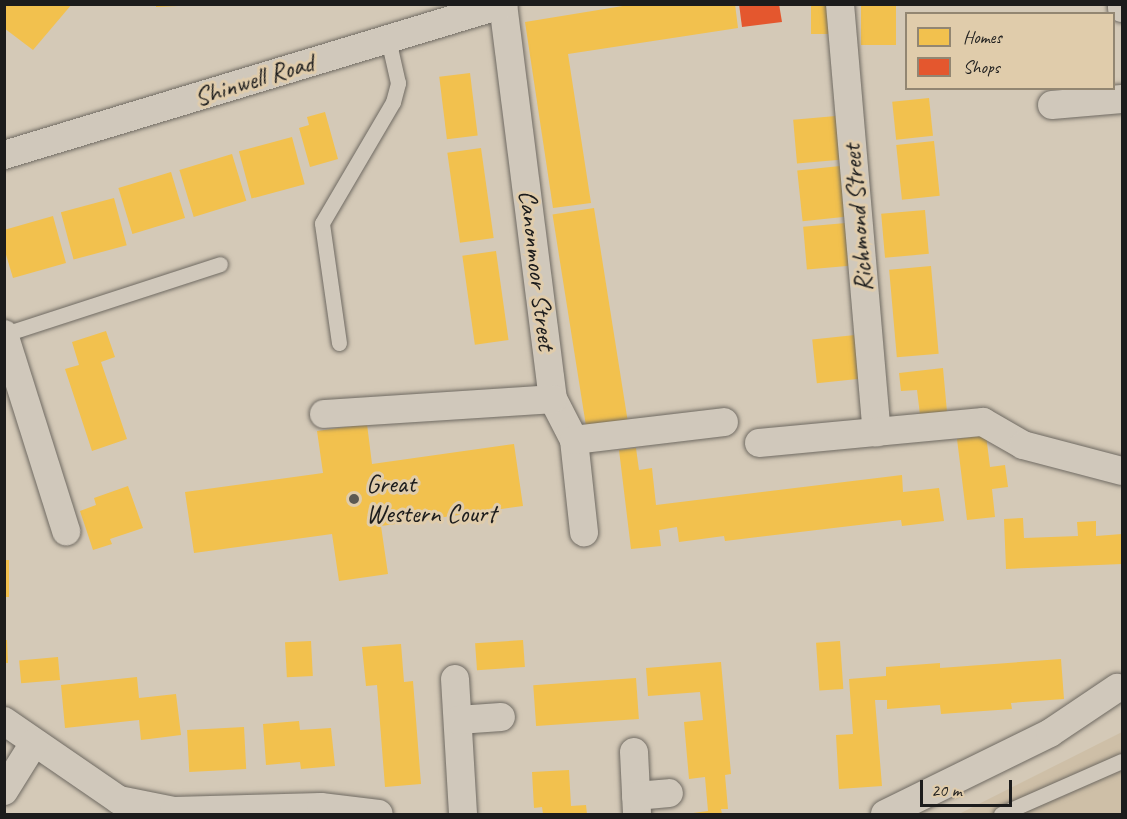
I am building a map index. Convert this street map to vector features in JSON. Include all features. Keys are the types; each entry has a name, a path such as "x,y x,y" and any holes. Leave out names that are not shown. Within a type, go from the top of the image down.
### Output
{"street":[{"name":"Richmond Street","path":"840,4 877,432"},
{"name":"Shinwell Road","path":"4,155 504,5"},
{"name":"Canonmoor Street","path":"504,5 553,399 574,440 584,532"},
{"path":"1052,105 1122,99"},
{"path":"5,334 66,531"},
{"path":"324,414 553,399"},
{"path":"574,440 724,422"},
{"path":"759,443 983,422 1023,445 1122,471"},
{"path":"455,679 463,814"},
{"path":"885,814 1050,733 1117,688"},
{"path":"458,720 501,717"},
{"path":"4,721 119,800 174,811 321,811 379,814"},
{"path":"4,791 34,743"},
{"path":"634,752 636,805 669,793"}],"lane":[{"path":"339,343 322,223 393,102 398,82 397,68 388,39"},
{"path":"5,334 220,264"},
{"path":"1001,814 1122,761"}],"shaded area":[{"path":"1122,732 1122,814 959,814"}],"building: Homes":[{"path":"4,4 72,4 33,50 4,28"},
{"path":"156,4 178,4 178,6 156,7"},
{"path":"635,4 735,4 738,28 568,54 591,203 553,208 525,22"},
{"path":"811,4 829,4 829,34 811,34"},
{"path":"861,4 896,4 896,45 861,45"},
{"path":"470,73 478,136 447,139 439,77"},
{"path":"929,98 933,136 896,140 892,102"},
{"path":"325,112 338,159 310,167 299,128 309,125 307,117"},
{"path":"836,116 840,160 797,164 793,120"},
{"path":"292,137 305,184 252,199 239,151"},
{"path":"934,141 940,196 902,200 896,145"},
{"path":"481,148 494,238 460,243 447,153"},
{"path":"232,154 246,201 194,217 179,170"},
{"path":"840,166 845,217 803,221 797,170"},
{"path":"171,172 185,218 132,234 118,188"},
{"path":"114,198 127,245 74,260 61,212"},
{"path":"594,208 629,429 588,436 553,215"},
{"path":"925,210 929,254 885,258 881,214"},
{"path":"53,216 66,263 13,278 4,248 4,230"},
{"path":"846,223 850,266 807,270 803,227"},
{"path":"496,251 509,340 475,345 462,256"},
{"path":"931,266 939,354 897,357 889,270"},
{"path":"106,331 115,357 101,362 127,439 92,451 65,369 79,365 72,342"},
{"path":"855,335 860,379 817,383 812,339"},
{"path":"943,368 947,412 920,415 917,390 901,391 899,373"},
{"name":"Great Western Court","path":"367,424 372,464 514,444 523,506 381,526 388,574 339,581 332,534 194,553 185,492 323,473 317,431"},
{"path":"986,435 990,467 1005,465 1008,487 992,489 995,517 967,520 957,439"},
{"path":"636,448 639,470 652,468 656,505 902,475 903,492 939,488 944,521 902,526 901,520 725,541 724,536 679,542 677,527 659,530 661,546 631,549 619,450"},
{"path":"128,486 143,528 110,539 112,544 93,550 80,511 96,505 94,498"},
{"path":"1023,518 1024,538 1078,536 1077,522 1096,521 1096,536 1122,534 1122,564 1006,569 1004,519"},
{"path":"4,560 9,560 9,597 4,597"},
{"path":"5,640 7,640 8,663 5,663"},
{"path":"523,640 525,667 477,670 475,643"},
{"path":"311,641 313,676 287,677 285,642"},
{"path":"840,641 843,689 819,691 816,643"},
{"path":"401,644 404,682 413,681 421,784 385,787 377,685 366,686 362,647"},
{"path":"58,657 60,680 21,683 19,660"},
{"path":"1061,659 1064,699 1011,703 1012,709 941,714 940,705 887,709 887,700 875,700 882,786 839,789 836,735 853,734 849,679 886,676 886,667 940,663 940,668"},
{"path":"721,662 731,774 725,775 728,809 721,809 722,814 686,814 708,811 705,777 689,779 684,722 703,720 700,692 648,696 646,668"},
{"path":"137,677 139,698 176,694 181,735 141,740 139,720 65,728 61,685"},
{"path":"636,678 639,719 536,726 533,685"},
{"path":"299,721 300,730 331,728 335,766 301,769 300,762 266,765 263,724"},
{"path":"244,727 246,769 189,772 187,730"},
{"path":"569,770 571,806 586,805 587,814 543,814 542,807 534,808 532,772"}],"building: Shops":[{"path":"739,4 779,4 782,22 742,27"}],"place":[{"name":"Great Western Court","path":"354,499"}]}
